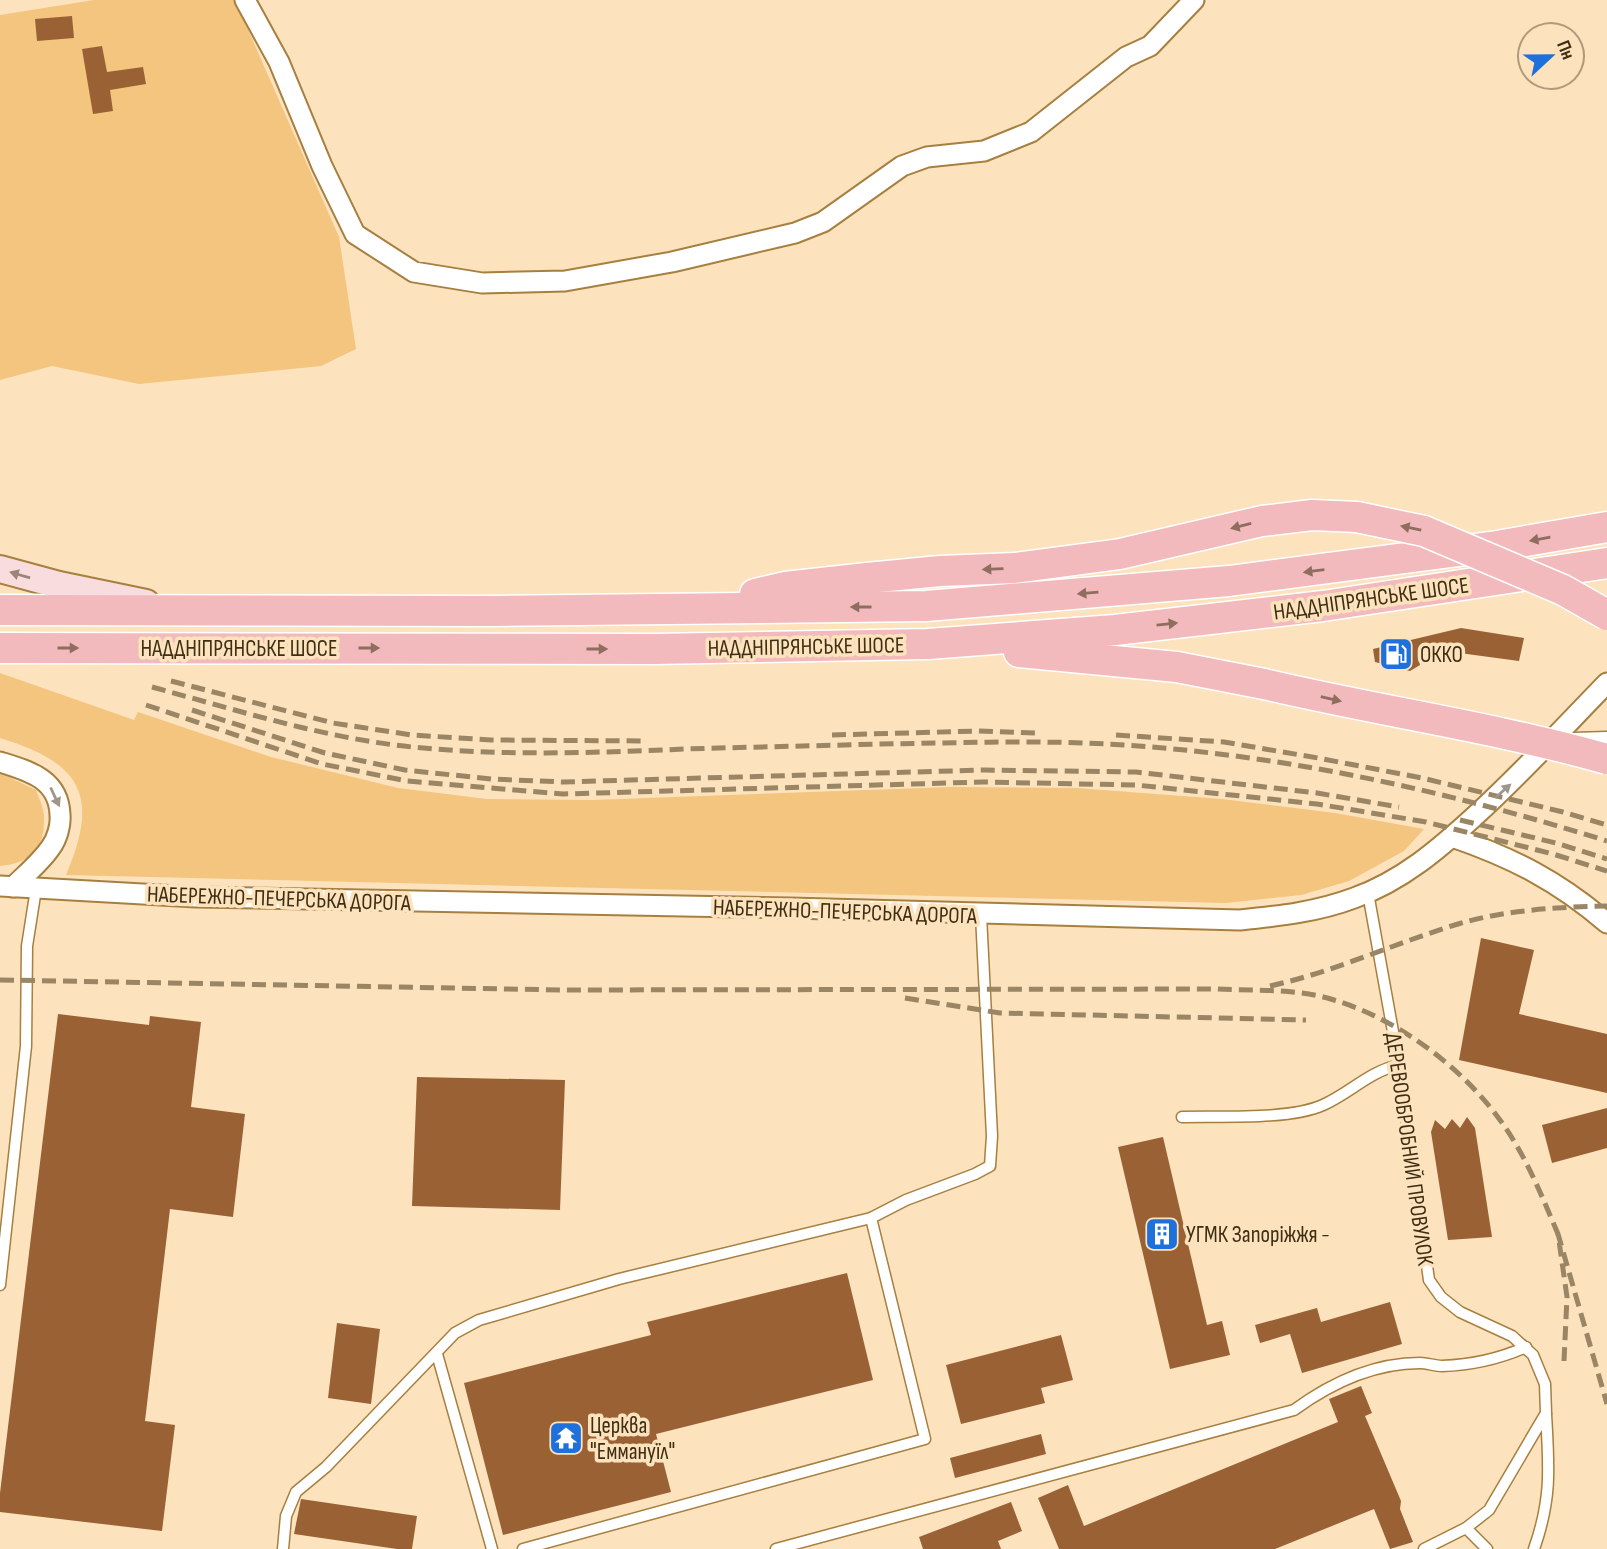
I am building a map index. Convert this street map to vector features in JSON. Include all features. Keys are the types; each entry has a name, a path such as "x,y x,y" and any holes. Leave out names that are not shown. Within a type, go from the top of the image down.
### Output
{"main road":[{"path":"685,609 798,586 940,571 1015,568 1120,554 1262,521 1312,514 1357,517 1424,531 1563,590 1607,615"},
{"name":"НАДДНІПРЯНСЬКЕ ШОСЕ","path":"0,610 926,606 1216,582 1483,548 1607,527"},
{"name":"НАДДНІПРЯНСЬКЕ ШОСЕ","path":"0,649 654,649 928,644 1115,629 1311,608 1607,563"},
{"path":"928,644 1177,667 1354,705 1475,726 1607,760"}],"street":[{"path":"245,0 279,62 322,166 355,234 414,272 482,283 565,281 659,264 795,233 823,222 902,166 927,157 984,151 1031,132 1126,57 1150,46 1194,0"},
{"path":"0,569 59,585 182,610"},
{"name":"НАБЕРЕЖНО-ПЕЧЕРСЬКА ДОРОГА","path":"7,886 209,897 1240,920 1317,910 1368,893 1413,869 1517,778 1607,683"},
{"path":"0,762 36,776 53,788 60,802 61,820 54,844 45,856 7,886"},
{"path":"1452,837 1520,863 1586,905 1607,923"}],"lane":[{"path":"1555,739 1607,737"},
{"path":"0,1285 26,1046 27,946 36,889"},
{"name":"ДЕРЕВООБРОБНИЙ ПРОВУЛОК","path":"1368,893 1399,1065 1429,1279 1441,1297 1460,1312 1512,1336 1526,1347"},
{"path":"283,1549 286,1516 296,1492 326,1467 455,1333 479,1320 619,1279 871,1218 906,1200 990,1166 992,1136 981,915"},
{"path":"1182,1117 1294,1114 1321,1106 1384,1068 1399,1065"},
{"path":"523,1549 925,1439 871,1218"},
{"path":"776,1549 1294,1410 1322,1390 1360,1373 1419,1363 1439,1366 1471,1364 1501,1358 1526,1347 1533,1355 1545,1384 1550,1476 1543,1523 1534,1549"},
{"path":"437,1354 492,1549"},
{"path":"1424,1549 1466,1528 1489,1510 1546,1413"},
{"path":"1466,1528 1487,1549"}],"shaded area":[{"path":"94,0 235,0 339,237 356,349 321,366 139,384 52,366 0,380 0,15"},
{"path":"0,673 134,720 138,712 271,757 398,788 487,799 592,800 951,787 1076,788 1222,799 1335,813 1424,829 1404,851 1349,881 1301,895 1226,903 66,875 82,824 82,804 76,786 66,772 50,759 0,738"},
{"path":"0,773 36,790 42,807 44,828 34,853 20,862 0,866"}],"building":[{"path":"72,16 74,38 37,41 35,19"},
{"path":"102,46 107,72 143,67 146,84 110,90 113,111 93,114 82,49"},
{"path":"1461,628 1524,638 1519,661 1452,652 1419,659 1420,665 1410,671 1375,662 1373,649"},
{"path":"1481,938 1534,950 1519,1014 1607,1034 1607,1093 1459,1060"},
{"path":"58,1014 149,1025 150,1016 201,1022 191,1107 245,1114 233,1217 170,1209 145,1421 175,1425 162,1531 0,1512 0,1493"},
{"path":"417,1077 565,1080 560,1210 412,1206"},
{"path":"1607,1108 1607,1148 1552,1163 1542,1125"},
{"path":"1467,1117 1475,1128 1492,1237 1448,1240 1431,1132 1435,1120 1445,1129 1452,1119 1460,1128"},
{"name":"УГМК Запоріжжя -","path":"1163,1137 1207,1325 1222,1321 1230,1355 1170,1369 1118,1147"},
{"path":"847,1273 873,1380 656,1434 671,1492 503,1535 464,1383 651,1335 647,1322"},
{"path":"1390,1302 1402,1344 1302,1373 1290,1334 1260,1343 1255,1325 1317,1308 1321,1322"},
{"path":"337,1323 380,1329 371,1404 328,1398"},
{"path":"1061,1335 1073,1380 1041,1388 1045,1403 961,1424 946,1365"},
{"path":"1361,1386 1372,1413 1365,1416 1401,1501 1400,1509 1413,1542 1390,1549 1374,1509 1275,1549 1059,1549 1038,1498 1068,1485 1084,1526 1338,1422 1329,1399"},
{"path":"1041,1434 1046,1454 955,1478 950,1458"},
{"path":"301,1499 417,1516 412,1549 294,1534"},
{"path":"1011,1502 1022,1531 998,1541 1001,1549 923,1549 919,1537"}],"railway":[{"path":"171,681 333,723 412,735 491,740 647,741"},
{"path":"152,687 313,730 379,743 446,750 514,753 1021,742 1170,749 1297,765 1422,790 1607,841"},
{"path":"146,705 322,764 407,781 563,794 983,782 1136,785 1317,804 1426,822 1553,854 1607,871"},
{"path":"192,710 325,753 405,770 491,779 563,782 984,770 1136,772 1317,793 1399,807"},
{"path":"832,735 978,731 1035,733"},
{"path":"1116,735 1224,742 1318,758 1422,778 1607,825"},
{"path":"1460,820 1556,843 1607,859"},
{"path":"1270,986 1318,973 1476,919 1532,910 1607,906"},
{"path":"0,980 562,990 1217,989 1305,993 1358,1008 1381,1019 1426,1047 1466,1081 1500,1120 1517,1147 1558,1234"},
{"path":"905,998 1000,1013 1306,1020"},
{"path":"1564,1361 1567,1297 1558,1234 1607,1404"}],"place":[{"name":"ОККО","path":"1396,654"},
{"name":"УГМК Запоріжжя -","path":"1162,1234"},
{"name":"Церква \"Еммануїл\"","path":"566,1438"}]}
